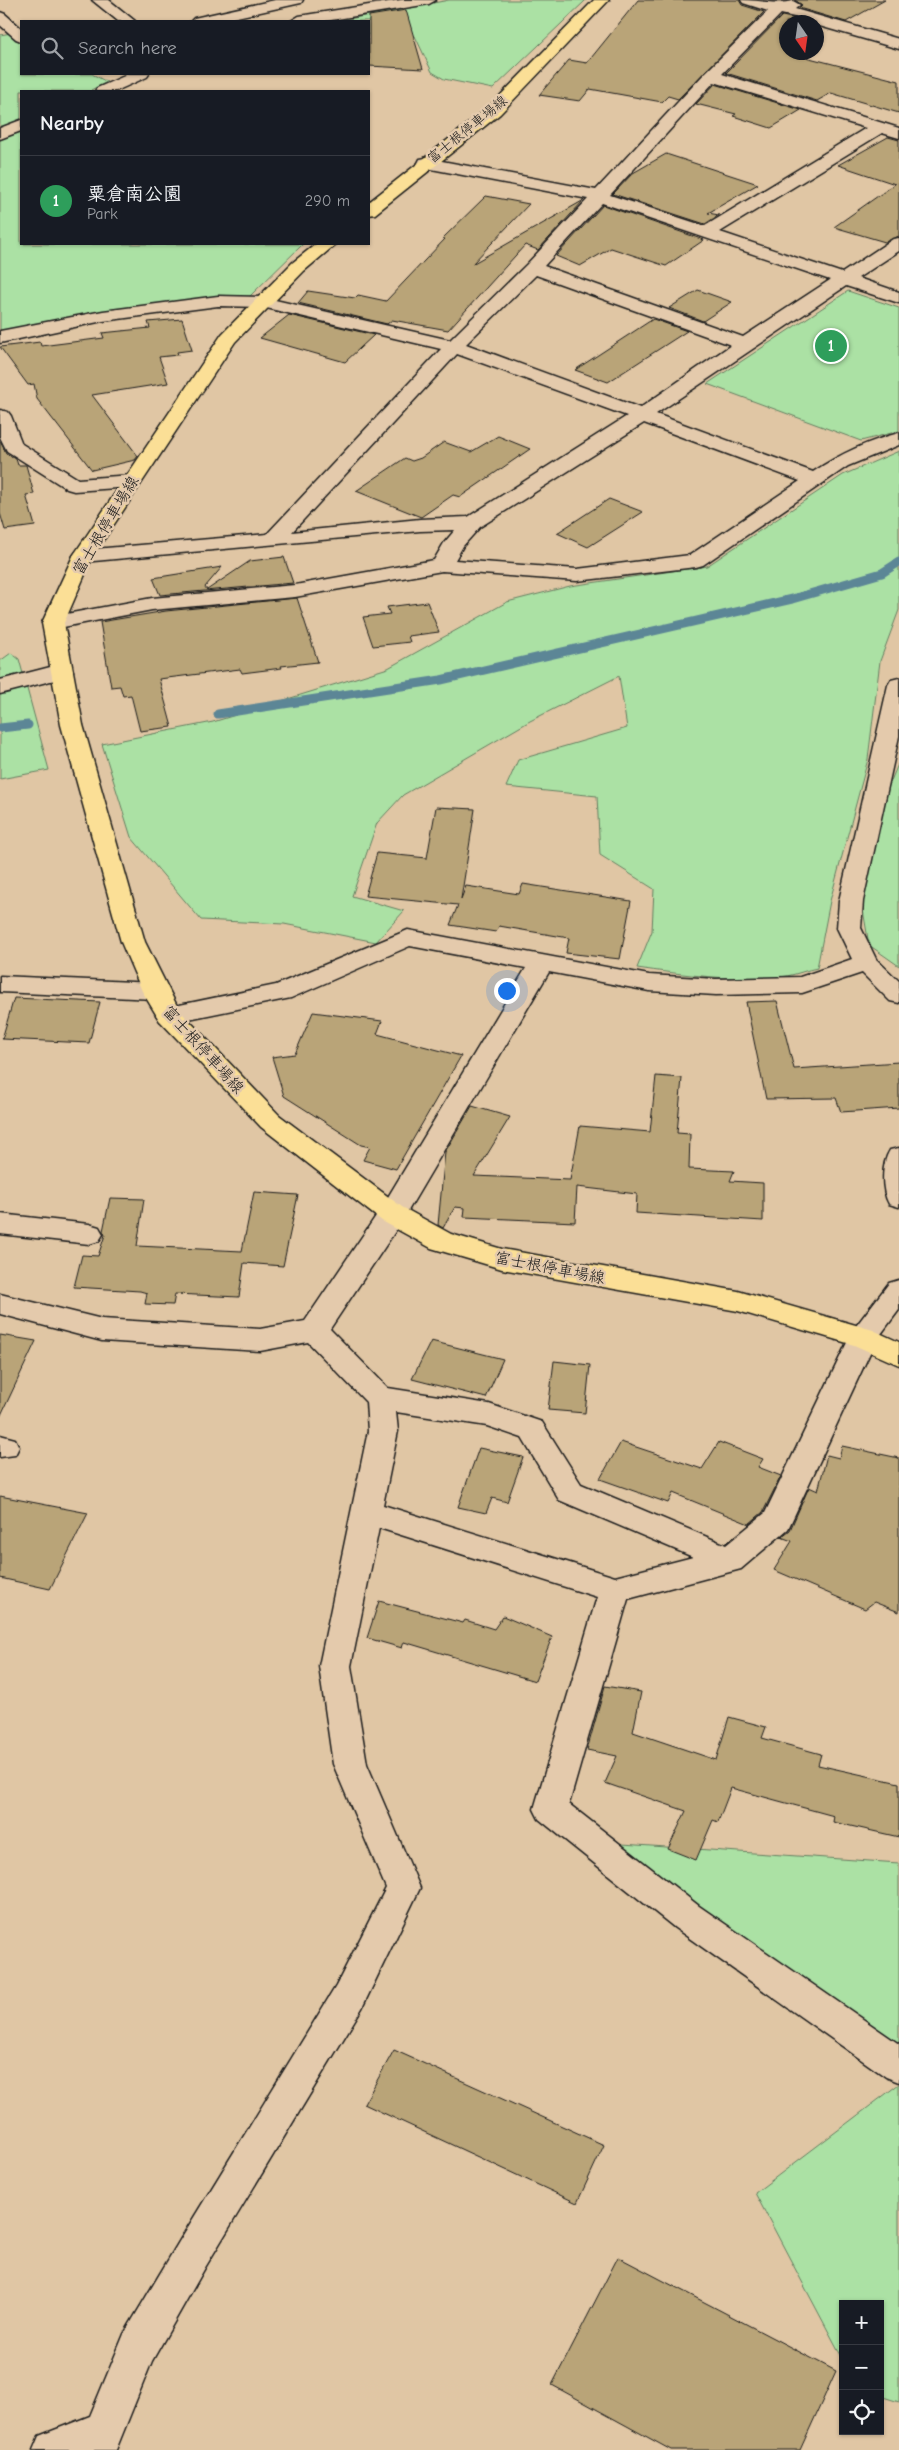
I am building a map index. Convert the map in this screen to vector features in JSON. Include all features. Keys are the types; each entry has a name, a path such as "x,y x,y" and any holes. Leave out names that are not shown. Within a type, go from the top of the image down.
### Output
{"main road":[{"name":"富士根停車場線","path":"370,209 494,111 602,0"},
{"name":"富士根停車場線","path":"326,245 298,267 228,338 131,481 83,556 53,623 72,725 133,942 155,991 169,1015 270,1121 392,1214 441,1240 502,1259 738,1301 863,1337 899,1354"}],"street":[{"path":"99,0 126,20"},
{"path":"204,20 296,0"},
{"path":"304,20 429,0"},
{"path":"748,0 899,44"},
{"path":"273,540 454,346 533,268 711,76 778,9 809,0"},
{"path":"0,17 20,35"},
{"path":"112,75 124,80"},
{"path":"105,90 138,75"},
{"path":"711,76 899,132"},
{"path":"0,134 20,125"},
{"path":"708,232 880,127"},
{"path":"426,163 598,196 899,298"},
{"path":"442,565 454,543 473,523 641,416 745,344 899,243"},
{"path":"533,268 745,344"},
{"path":"0,337 103,316 218,301 262,302 454,346 814,479"},
{"path":"1,416 14,447 74,486 131,481"},
{"path":"53,623 152,604 296,591 442,565 577,575 696,561 841,462 874,447 899,439"},
{"path":"83,556 420,525 473,523"},
{"path":"0,687 62,670"},
{"path":"896,987 866,963 850,928 851,901 899,685"},
{"path":"169,1015 282,992 408,938 649,983 716,988 802,985 866,963"},
{"path":"0,1304 102,1330 260,1340 314,1330 392,1214 541,964"},
{"path":"0,984 155,991"},
{"path":"899,1157 897,1160 899,1197"},
{"path":"0,1224 89,1234"},
{"path":"366,1512 615,1590 730,1560 777,1521 863,1337 899,1290"},
{"path":"314,1330 380,1398 489,1415 532,1430 570,1492 730,1560"},
{"path":"54,2450 100,2440 138,2348 193,2253 349,1997 403,1888 350,1764 336,1666 383,1431 380,1398"},
{"path":"615,1590 551,1809 687,1917 899,2065"}],"green space":[{"path":"449,0 586,0 493,89 444,79 432,72 415,36 370,35 370,20 343,20"},
{"path":"17,32 20,34 20,75 94,75 107,82 91,90 20,90 20,245 302,245 250,296 118,309 0,335 0,35"},
{"path":"848,291 899,308 899,431 861,441 707,384"},
{"path":"899,451 899,610 880,661 868,759 830,901 817,968 787,976 752,979 692,975 637,968 652,931 654,889 600,855 597,796 506,787 518,760 627,728 619,676 530,721 403,795 377,823 352,896 404,911 376,942 284,924 201,920 131,837 102,744 213,722 388,668 507,602 570,586 707,566 843,475"},
{"path":"11,653 19,659 49,770 0,779 0,661"},
{"path":"899,762 899,966 869,945 863,910 864,844"},
{"path":"593,1842 899,1863 899,2065"},
{"path":"899,2084 899,2402 884,2397 884,2300 839,2300 839,2351 755,2193"}],"building":[{"path":"638,0 739,0 742,5 764,12 678,99 668,96 662,102 590,89 580,101 539,95 569,60 587,63"},
{"path":"795,0 885,0 846,22 799,8 802,5"},
{"path":"406,10 423,69 370,66 369,16"},
{"path":"779,19 779,60 817,60 899,81 899,113 831,93 817,101 726,73"},
{"path":"715,84 801,110 771,128 733,116 736,114 696,104"},
{"path":"888,137 899,140 899,236 885,242 834,227 895,184 838,165"},
{"path":"666,154 758,184 708,213 719,215 705,224 613,194 633,173"},
{"path":"486,196 529,204 472,264 584,200 538,250 525,245 448,330 392,320 387,324 298,303 308,291 355,298 358,295 386,301 445,239 443,238"},
{"path":"603,205 704,240 666,266 611,248 580,266 556,256"},
{"path":"698,290 732,302 703,321 669,308"},
{"path":"289,315 374,335 345,362 260,338"},
{"path":"182,319 192,350 177,352 178,355 159,357 168,383 92,395 138,456 135,460 92,470 37,399 34,384 28,385 0,347 40,342 41,346 104,338 102,333 150,328 148,322"},
{"path":"653,319 687,331 608,382 575,370"},
{"path":"498,436 530,449 460,497 453,495 421,517 356,491 405,458 412,461 421,458 444,442 471,452"},
{"path":"0,441 6,453 16,459 18,465 26,465 34,494 26,495 35,526 5,530 0,513"},
{"path":"609,499 643,512 588,547 557,533"},
{"path":"284,557 293,583 160,595 153,578 222,567 205,587 207,590 250,561"},
{"path":"297,598 318,662 242,673 240,669 159,679 172,727 140,731 131,695 123,696 120,686 111,687 100,622 166,611"},
{"path":"427,602 439,632 408,636 410,642 373,646 363,617 390,614 387,607"},
{"path":"436,807 475,809 461,899 466,886 519,894 523,884 631,901 620,959 566,953 569,938 499,926 496,932 450,925 458,905 365,896 377,853 427,858"},
{"path":"14,998 100,1002 89,1043 2,1039"},
{"path":"777,1001 794,1069 899,1062 899,1108 841,1112 836,1098 766,1099 746,1002"},
{"path":"313,1012 382,1021 377,1034 461,1056 396,1169 363,1160 370,1147 361,1145 284,1096 272,1057 295,1054"},
{"path":"656,1076 682,1078 677,1133 690,1134 689,1169 734,1171 730,1181 763,1183 763,1221 636,1213 637,1194 577,1187 575,1222 464,1217 465,1208 455,1207 443,1228 438,1225 445,1152 472,1106 510,1117 474,1176 570,1180 580,1126 650,1132"},
{"path":"254,1192 298,1195 283,1266 244,1263 239,1297 175,1294 173,1305 145,1304 147,1293 140,1291 74,1287 82,1255 98,1256 105,1235 103,1231 110,1198 144,1199 137,1246 242,1251"},
{"path":"0,1335 36,1341 0,1417"},
{"path":"431,1341 503,1359 486,1398 412,1379"},
{"path":"554,1361 590,1365 585,1413 548,1410"},
{"path":"621,1442 702,1469 719,1442 763,1459 758,1467 781,1476 763,1512 749,1524 673,1493 668,1503 600,1479"},
{"path":"842,1446 899,1458 899,1612 874,1602 865,1609 774,1570 792,1541 781,1537 790,1530 809,1487 818,1491 827,1455 839,1458"},
{"path":"479,1448 523,1457 507,1502 492,1498 486,1513 458,1507"},
{"path":"0,1496 88,1513 50,1589 0,1578"},
{"path":"379,1601 463,1623 465,1620 494,1629 503,1616 552,1637 535,1681 404,1642 402,1648 367,1638"},
{"path":"605,1686 641,1692 633,1732 716,1760 729,1717 766,1727 762,1738 821,1754 818,1765 899,1783 899,1837 833,1822 834,1816 731,1788 718,1822 713,1820 696,1860 668,1849 686,1811 605,1783 617,1756 587,1750"},
{"path":"394,2050 604,2145 577,2203 364,2104"},
{"path":"618,2257 836,2371 800,2450 671,2450 552,2385"}],"waterway":[{"path":"218,714 441,680 792,599 882,573 899,562"},
{"path":"0,728 28,725"}],"place":[{"name":"粟倉南公園","path":"831,346"}]}
